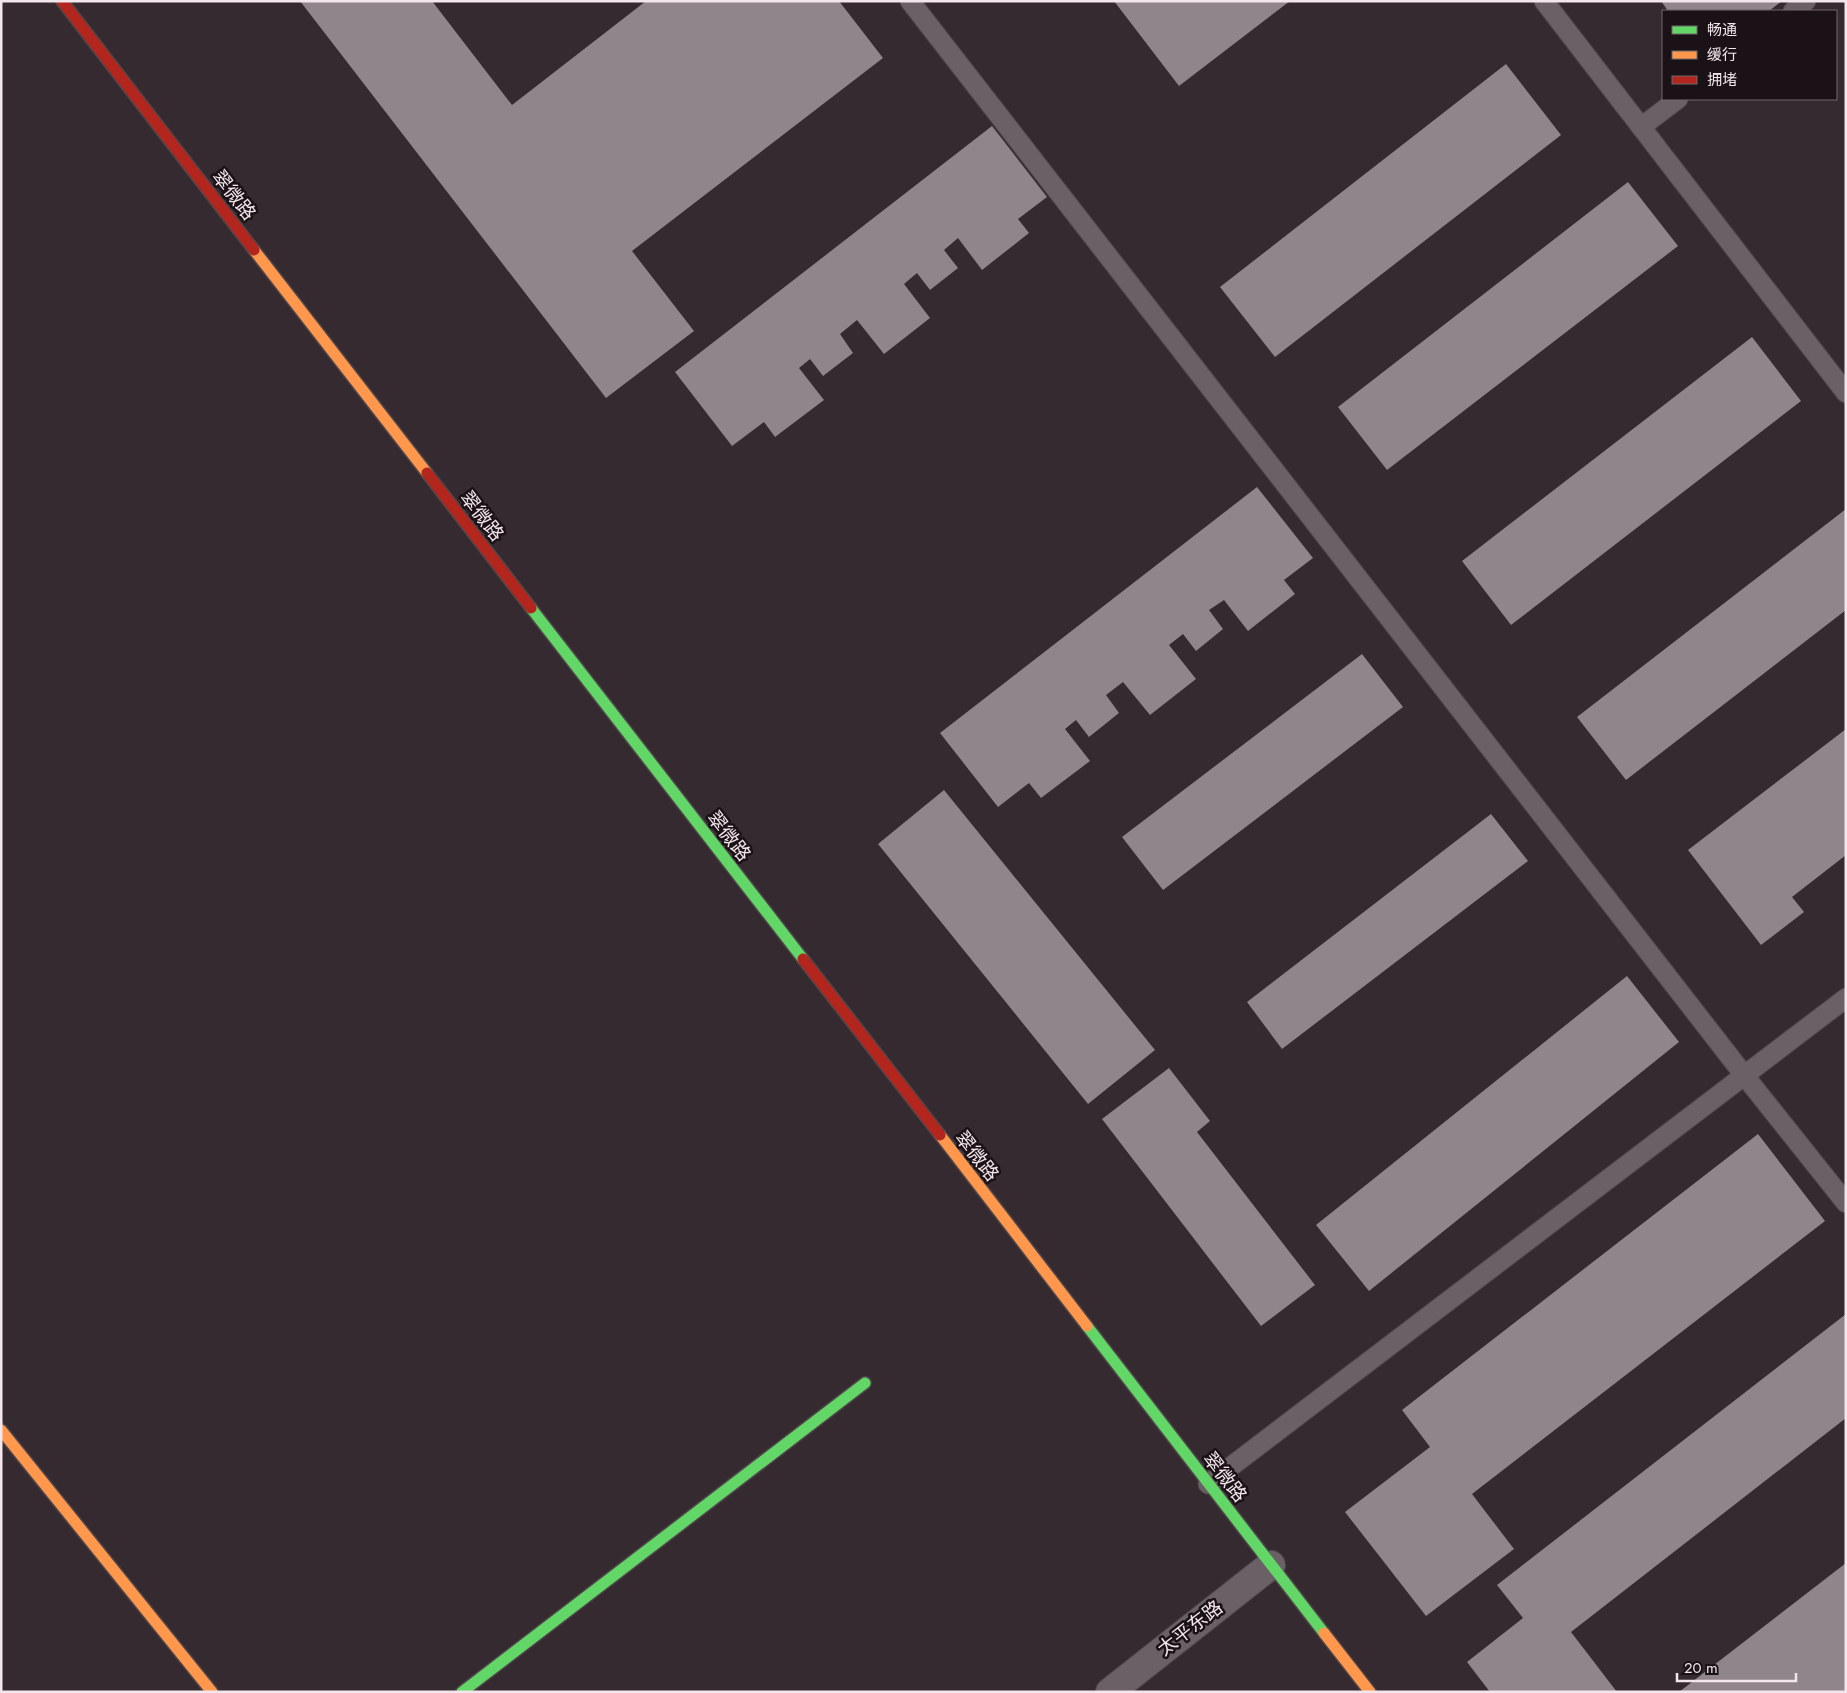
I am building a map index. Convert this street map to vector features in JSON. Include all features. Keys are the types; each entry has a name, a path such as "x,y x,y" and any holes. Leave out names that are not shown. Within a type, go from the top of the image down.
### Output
{"street":[{"name":"翠微路","path":"62,1 1370,1692"},
{"path":"462,1692 866,1383"},
{"path":"1,1430 212,1692"},
{"name":"太平东路","path":"1110,1692 1271,1565"}],"lane":[{"path":"910,1 1744,1075 1846,1203"},
{"path":"1544,1 1846,393"},
{"path":"1794,10 1806,1"},
{"path":"1641,127 1677,100"},
{"path":"1208,1484 1846,998"}],"building":[{"path":"300,1 432,1 512,105 646,1 839,1 883,58 632,251 694,331 606,398"},
{"path":"1114,1 1290,1 1179,86"},
{"path":"1661,1 1782,1 1770,10 1667,10"},
{"path":"1506,64 1561,135 1275,357 1220,287"},
{"path":"992,126 1047,197 1018,219 1029,233 982,270 958,238 944,250 958,268 930,290 917,273 904,284 930,318 884,354 857,320 840,334 853,353 823,376 810,359 799,368 824,400 775,437 764,422 732,446 675,372"},
{"path":"1628,182 1678,246 1387,470 1338,407"},
{"path":"1752,337 1801,401 1511,625 1462,561"},
{"path":"1257,487 1313,558 1284,580 1295,594 1248,631 1224,600 1209,610 1223,629 1196,651 1183,634 1169,645 1196,679 1150,715 1123,682 1106,695 1119,713 1089,737 1076,720 1065,729 1090,761 1041,798 1029,783 998,807 940,733"},
{"path":"1846,509 1846,610 1626,780 1577,717"},
{"path":"1362,654 1403,707 1163,890 1122,837"},
{"path":"1846,729 1846,855 1792,897 1804,912 1761,945 1688,850"},
{"path":"944,790 1155,1050 1088,1104 878,844"},
{"path":"1491,814 1528,861 1282,1049 1247,1002"},
{"path":"1627,976 1679,1042 1369,1291 1316,1225"},
{"path":"1169,1068 1210,1121 1197,1132 1315,1285 1261,1326 1102,1119"},
{"path":"1758,1134 1825,1221 1472,1494 1514,1549 1426,1616 1345,1512 1430,1447 1402,1410"},
{"path":"1846,1314 1846,1418 1571,1632 1617,1692 1490,1692 1467,1662 1523,1618 1497,1585"},
{"path":"1846,1563 1846,1692 1679,1692"}],"traffic: fast":[{"path":"531,608 803,959"},
{"path":"1087,1326 1324,1633"},
{"path":"462,1692 865,1383"}],"traffic: slow":[{"path":"254,250 427,473"},
{"path":"940,1135 1087,1326"},
{"path":"1,1430 212,1692"},
{"path":"1324,1633 1370,1692"}],"traffic: jam":[{"path":"62,1 254,250"},
{"path":"427,473 531,608"},
{"path":"803,959 940,1135"}]}
